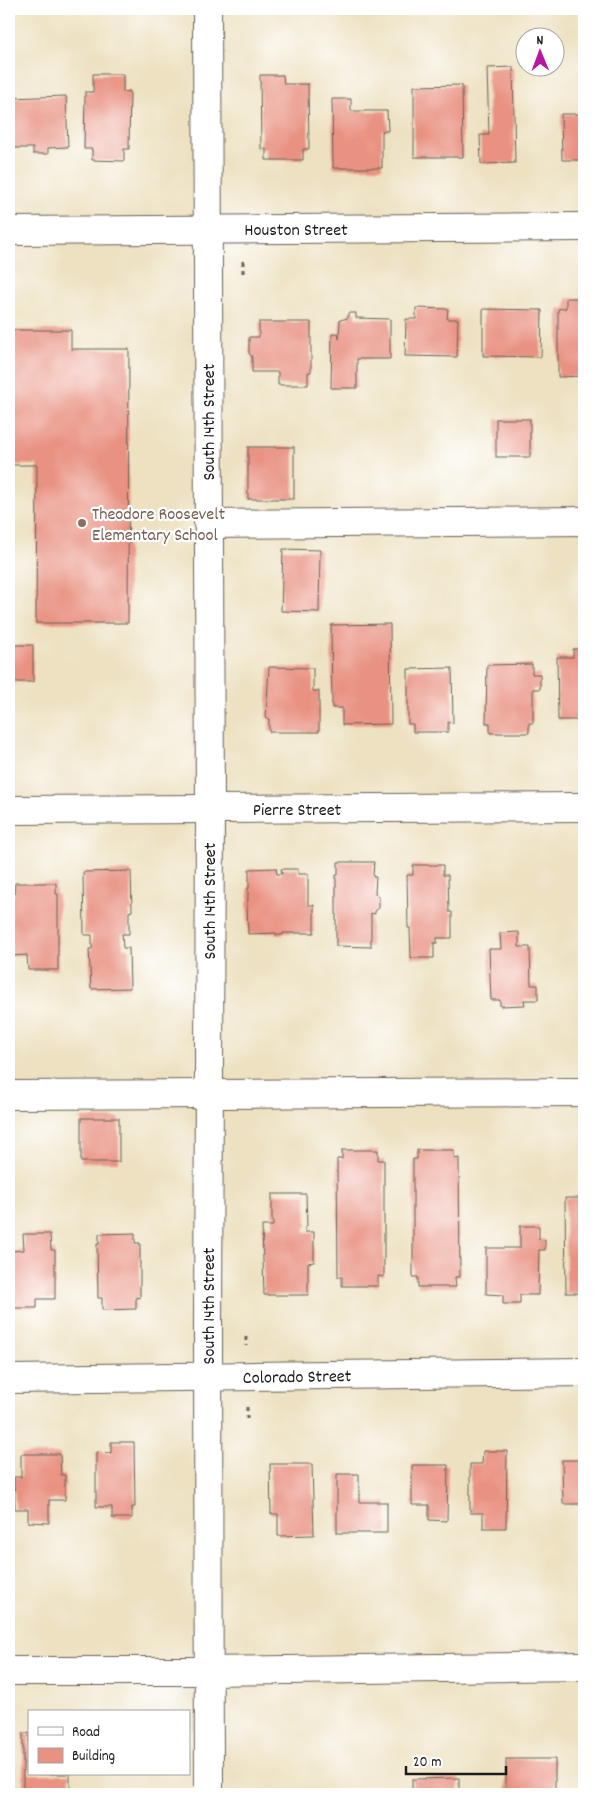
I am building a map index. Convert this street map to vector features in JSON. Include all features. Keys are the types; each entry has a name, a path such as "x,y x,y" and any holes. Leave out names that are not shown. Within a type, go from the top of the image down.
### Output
{"street":[{"name":"South 14th Street","path":"207,9 210,809 208,1095 209,1794"},
{"name":"Houston Street","path":"9,231 584,227"},
{"path":"208,524 584,521"},
{"name":"Pierre Street","path":"9,810 584,807"},
{"path":"9,1095 584,1092"},
{"name":"Colorado Street","path":"9,1379 584,1372"},
{"path":"9,1671 208,1671 584,1666"}],"building":[{"path":"513,67 515,163 481,164 480,135 489,135 487,68"},
{"path":"93,74 123,74 123,92 130,91 129,149 124,149 124,161 92,160 92,149 84,149 85,92 93,92"},
{"path":"260,75 283,75 284,84 308,84 309,149 303,149 303,160 266,160 266,149 261,149"},
{"path":"462,85 463,157 414,157 414,86"},
{"path":"66,96 68,147 48,148 48,154 33,154 33,148 12,148 10,98"},
{"path":"332,99 351,99 351,111 387,111 388,131 382,131 382,168 333,168"},
{"path":"561,114 584,114 584,160 562,160"},
{"path":"566,298 584,298 584,376 558,377 558,309 566,308"},
{"path":"416,308 448,309 447,319 458,319 457,357 405,356 406,319 416,319"},
{"path":"483,309 542,310 541,357 483,356"},
{"path":"348,313 356,313 356,318 390,319 390,359 357,359 357,388 331,388 332,334 338,333 339,339 340,320 348,318"},
{"path":"259,322 311,322 311,372 308,372 308,385 278,385 278,372 252,372 249,337 259,337"},
{"path":"9,330 71,330 71,349 129,349 128,623 36,623 37,465 9,465"},
{"path":"496,419 530,419 530,457 496,457"},
{"path":"248,447 294,447 294,499 248,499"},
{"path":"283,549 320,550 319,612 281,611"},
{"path":"390,624 391,724 342,725 342,708 332,708 331,625"},
{"path":"9,645 33,645 33,682 9,682"},
{"path":"573,649 584,649 584,728 579,728 579,720 558,720 557,657 573,657"},
{"path":"532,664 532,674 540,674 540,689 533,689 533,723 529,723 529,733 490,733 490,723 486,723 487,665"},
{"path":"269,667 313,668 313,691 319,691 319,732 269,732 269,719 266,718"},
{"path":"452,668 453,723 448,722 448,732 413,732 413,724 408,724 408,669"},
{"path":"338,862 374,862 373,877 376,877 375,893 379,897 379,908 375,911 375,914 371,913 371,947 336,946 336,875 338,875"},
{"path":"413,865 443,865 443,875 448,875 449,912 452,912 452,938 437,938 437,943 434,943 434,958 411,958 410,928 408,928 407,875 413,875"},
{"path":"276,868 277,874 282,874 281,869 298,869 298,874 308,874 308,905 314,905 314,933 283,933 283,935 276,935 276,933 248,934 247,901 249,869"},
{"path":"131,871 132,911 129,912 129,934 122,934 123,948 129,948 130,988 91,989 89,949 92,949 92,935 84,935 83,872"},
{"path":"15,883 56,883 56,894 58,894 58,970 28,970 27,955 11,956 11,895 14,895"},
{"path":"519,932 519,947 530,947 531,985 538,985 538,1000 524,1000 525,1005 500,1006 500,1000 491,1000 489,949 501,949 500,933"},
{"path":"81,1118 119,1118 119,1162 81,1162"},
{"path":"342,1150 378,1150 378,1160 384,1160 384,1277 378,1276 378,1286 342,1286 342,1277 338,1277 337,1159 342,1159"},
{"path":"417,1150 454,1150 454,1159 459,1158 460,1277 455,1277 456,1287 418,1287 418,1277 413,1277 413,1159 417,1159"},
{"path":"272,1194 306,1194 307,1226 305,1227 305,1232 314,1232 314,1262 308,1263 308,1295 264,1295 262,1226 273,1226"},
{"path":"565,1198 584,1198 584,1293 566,1293"},
{"path":"520,1226 539,1226 539,1239 545,1240 545,1250 539,1250 538,1295 520,1295 520,1304 503,1304 503,1295 486,1294 486,1248 520,1248"},
{"path":"135,1233 135,1243 140,1243 140,1298 136,1297 136,1309 102,1310 102,1298 98,1298 97,1244 99,1244 99,1234"},
{"path":"23,1234 50,1234 51,1250 55,1250 55,1299 37,1299 37,1308 15,1308 14,1300 11,1300 11,1251 24,1250"},
{"path":"111,1442 134,1442 135,1507 132,1507 132,1518 112,1518 112,1507 96,1507 96,1452 111,1453"},
{"path":"483,1451 507,1451 506,1528 483,1528 483,1513 470,1513 470,1464 482,1464"},
{"path":"21,1454 60,1454 61,1475 65,1475 65,1500 49,1500 49,1523 28,1522 28,1509 15,1509 14,1477 21,1477"},
{"path":"562,1460 584,1460 584,1504 563,1504"},
{"path":"270,1464 312,1464 314,1535 278,1536 278,1514 271,1514"},
{"path":"412,1465 448,1465 447,1521 429,1520 429,1505 412,1505"},
{"path":"337,1474 359,1474 359,1502 387,1502 387,1533 337,1533"},
{"path":"23,1733 28,1733 28,1776 70,1776 70,1794 23,1794"},
{"path":"506,1759 555,1759 555,1794 506,1794"},
{"path":"459,1778 459,1794 412,1794 412,1779"}],"place":[{"name":"Theodore Roosevelt Elementary School","path":"82,523"}]}
